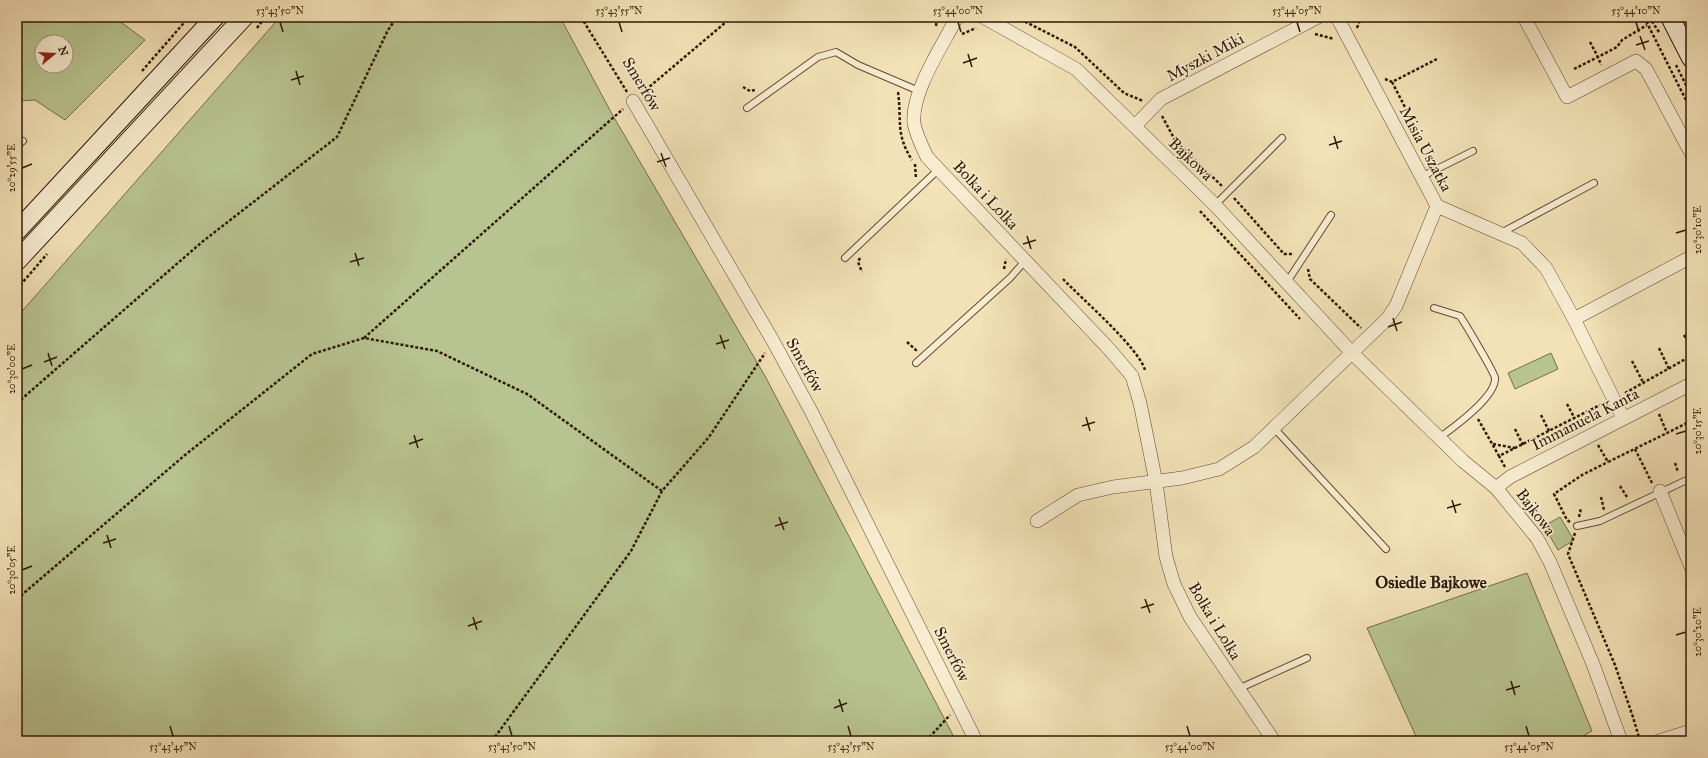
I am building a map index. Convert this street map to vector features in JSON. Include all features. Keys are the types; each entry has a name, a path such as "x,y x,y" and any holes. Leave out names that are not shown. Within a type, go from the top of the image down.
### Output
{"main road":[{"path":"17,231 215,17"},
{"path":"17,261 244,17"},
{"path":"1670,17 1691,58"}],"street":[{"name":"Bolka i Lolka","path":"957,17 919,91 914,122 918,140 928,157 1109,349 1132,376 1140,403 1156,482 1166,557 1174,584 1190,617 1274,741"},
{"name":"Myszki Miki","path":"1135,126 1161,99 1318,17"},
{"name":"Misia Uszatka","path":"1337,17 1437,206 1522,243 1546,268 1574,319 1623,418"},
{"path":"1524,17 1567,97 1636,61 1646,69 1691,153"},
{"name":"Bajkowa","path":"981,22 1076,69 1135,126 1160,154 1215,205 1352,353 1462,461 1496,488 1537,538 1550,562 1593,664 1621,741"},
{"name":"Smerfów","path":"633,101 773,341 812,414 976,741"},
{"path":"1037,521 1078,495 1112,487 1182,478 1218,469 1254,447 1387,319 1396,306 1437,206"},
{"path":"1574,319 1691,257"},
{"name":"Immanuela Kanta","path":"1496,488 1510,477 1691,384"},
{"path":"1660,492 1691,568"},
{"path":"1659,741 1691,731"}],"lane":[{"path":"747,108 818,57 836,52 858,65 919,91"},
{"path":"1215,205 1282,138"},
{"path":"17,146 24,142"},
{"path":"1421,177 1473,151"},
{"path":"845,258 939,169"},
{"path":"1499,234 1594,183"},
{"path":"1287,282 1331,215"},
{"path":"916,363 1010,278 1025,261"},
{"path":"1434,308 1460,316 1495,377 1492,390 1471,412 1439,438"},
{"path":"1274,428 1386,549"},
{"path":"1577,526 1600,521 1691,478"},
{"path":"1238,689 1307,658"}],"path":[{"path":"137,76 189,17"},
{"path":"17,403 202,242 337,137 388,30 397,17"},
{"name":"Smerfów","path":"581,17 633,101"},
{"path":"17,599 185,455 312,354 364,338 633,101 732,17"},
{"path":"1356,31 1361,17"},
{"path":"1644,17 1691,110"},
{"path":"958,36 981,22"},
{"path":"1574,69 1617,47 1622,40 1647,25"},
{"path":"1312,33 1340,40"},
{"path":"1590,42 1598,57"},
{"path":"1380,78 1392,82 1437,59"},
{"path":"1198,209 1300,319"},
{"path":"861,256 858,262 862,272"},
{"path":"1684,334 1691,347"},
{"path":"364,338 437,351 527,394 662,491"},
{"path":"492,741 631,551 662,491 709,437 773,341"},
{"path":"1658,348 1670,369"},
{"path":"1621,395 1644,384 1691,356"},
{"path":"1632,361 1644,384"},
{"path":"1500,456 1605,403"},
{"path":"1567,404 1575,419"},
{"path":"1658,411 1667,433"},
{"path":"1475,413 1506,468"},
{"path":"1541,416 1549,431"},
{"path":"1577,526 1567,520 1554,494 1582,475 1691,421"},
{"path":"1515,429 1523,445"},
{"path":"1596,439 1604,458 1608,462"},
{"path":"1492,444 1517,448"},
{"path":"1635,449 1652,484 1646,487"},
{"path":"1674,463 1678,472"},
{"path":"1620,486 1627,497"},
{"path":"1622,500 1634,494"},
{"path":"1601,497 1604,510"},
{"path":"1610,507 1577,526 1568,554 1615,665 1640,741"},
{"path":"926,741 958,705"}],"green space":[{"path":"17,17 114,17 145,40 65,120 35,100 17,101"},
{"path":"280,17 560,17 612,114 765,376 956,741 17,741 17,317"},
{"path":"1551,353 1558,369 1515,389 1508,373"},
{"path":"1560,517 1574,540 1558,550 1544,526"},
{"path":"1527,573 1592,731 1574,741 1418,741 1367,628"}],"district":[{"name":"Osiedle Bajkowe","path":"1431,582"}]}
